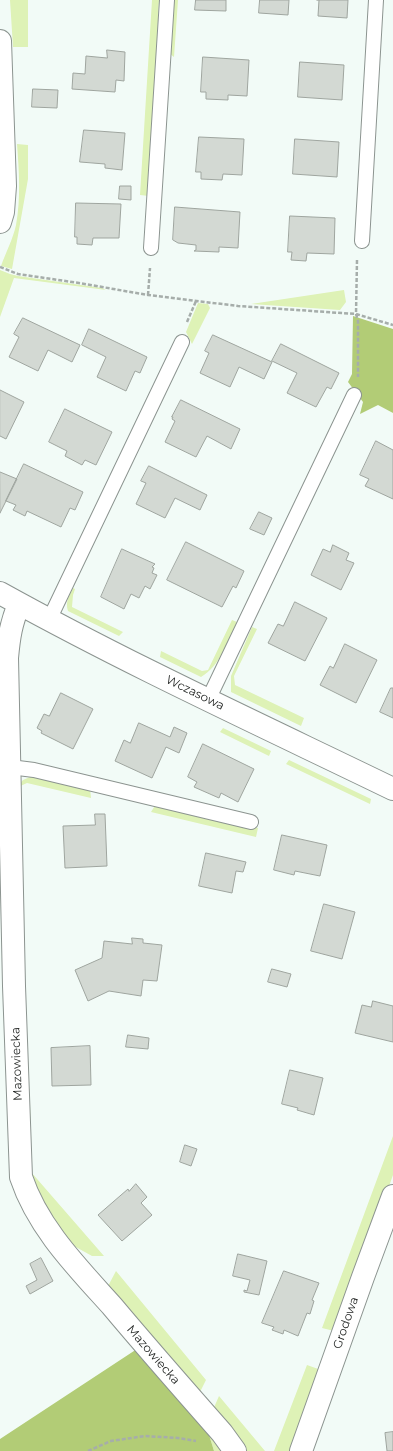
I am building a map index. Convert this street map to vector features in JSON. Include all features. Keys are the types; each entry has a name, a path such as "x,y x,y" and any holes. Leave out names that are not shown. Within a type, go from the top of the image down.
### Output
{"street":[{"path":"0,41 5,186 3,212 0,222"},
{"name":"Wczasowa","path":"0,593 208,700 393,789"},
{"name":"Mazowiecka","path":"19,604 12,620 9,634 8,658 14,986 20,1145 23,1183 27,1195 46,1228 222,1433 234,1449"},
{"name":"Grodowa","path":"301,1451 393,1196"}],"lane":[{"path":"151,248 168,0"},
{"path":"362,241 376,0"},
{"path":"50,620 182,342"},
{"path":"208,700 354,395"},
{"path":"10,767 34,770 251,822"}],"path":[{"path":"354,395 359,373 358,321 356,314 358,249 362,241"},
{"path":"148,295 151,248"},
{"path":"0,267 18,274 148,295 238,306 356,314 393,325"},
{"path":"88,1451 111,1441 145,1436 178,1438 234,1449"}],"green space":[{"path":"10,0 28,0 28,47 13,47"},
{"path":"152,0 159,0 149,196 140,195"},
{"path":"173,0 178,0 174,57 170,54"},
{"path":"17,144 28,145 28,179 12,269 1,266 13,235 18,215 19,184"},
{"path":"0,270 18,276 102,288 106,290 14,278 0,317"},
{"path":"344,290 346,302 340,310 251,304"},
{"path":"198,303 208,304 210,308 192,344 186,332"},
{"path":"353,316 393,329 393,413 378,405 360,414 363,402 348,382 352,374"},
{"path":"73,588 75,589 72,607 123,632 119,636 68,611 67,602"},
{"path":"232,620 237,622 227,645 218,660 208,672 201,677 160,657 161,651 202,671 208,670"},
{"path":"252,627 257,629 234,676 235,685 304,718 301,726 231,692 231,676"},
{"path":"223,728 271,751 269,756 220,732"},
{"path":"289,760 371,799 370,804 286,764"},
{"path":"30,777 43,777 90,788 91,798 27,783 16,788 23,780"},
{"path":"156,804 258,828 256,837 151,812"},
{"path":"30,1102 31,1172 104,1256 92,1256 74,1246 57,1231 29,1180 24,1106"},
{"path":"393,1136 393,1175 388,1189 334,1331 322,1328"},
{"path":"116,1271 206,1380 198,1396 107,1288"},
{"path":"140,1347 206,1425 214,1451 0,1451 0,1439"},
{"path":"307,1365 321,1370 293,1451 274,1451"},
{"path":"219,1396 265,1451 244,1451 212,1412"},
{"path":"206,1425 226,1451 214,1451"}],"building":[{"path":"196,0 226,0 226,11 195,10"},
{"path":"260,0 289,0 288,15 259,13"},
{"path":"319,0 348,0 347,18 318,16"},
{"path":"107,50 125,52 124,81 116,80 115,92 72,89 73,73 85,74 86,56 107,58"},
{"path":"203,57 249,60 247,96 228,95 228,100 206,99 206,92 201,92"},
{"path":"300,62 344,65 342,100 298,97"},
{"path":"33,89 58,90 57,108 32,107"},
{"path":"84,130 125,133 122,170 105,168 105,164 80,162"},
{"path":"199,137 244,139 242,175 223,174 222,180 201,179 201,172 196,172"},
{"path":"295,139 339,142 337,177 293,174"},
{"path":"120,186 131,186 131,200 119,199"},
{"path":"76,203 121,204 119,238 93,238 92,245 77,244 77,237 75,237"},
{"path":"175,207 240,212 238,248 219,247 219,252 194,251 196,250 196,245 178,243 173,240"},
{"path":"290,216 335,218 334,254 307,253 306,261 291,260 292,252 288,252"},
{"path":"23,318 80,345 72,362 48,350 38,371 9,357 19,337 14,334"},
{"path":"89,329 147,357 140,373 135,371 126,391 97,377 106,357 82,345"},
{"path":"213,335 272,362 264,379 239,367 230,387 200,373 209,353 205,351"},
{"path":"281,344 339,373 331,389 327,387 316,407 287,393 297,373 272,361"},
{"path":"0,390 24,402 6,439 0,436"},
{"path":"181,400 240,429 231,449 207,436 196,457 165,442 175,421 172,417"},
{"path":"65,409 112,432 96,465 85,460 82,465 65,456 67,451 49,442"},
{"path":"376,441 393,450 393,499 365,486 369,479 360,475"},
{"path":"24,464 83,492 75,510 70,508 61,527 27,511 25,516 13,510 16,505 6,501"},
{"path":"149,466 207,495 200,510 175,498 165,518 136,504 146,483 141,481"},
{"path":"0,472 17,479 0,513"},
{"path":"259,512 272,518 264,535 250,529"},
{"path":"186,542 244,571 236,588 233,586 222,607 167,580"},
{"path":"333,545 349,553 346,560 354,563 341,590 311,575 323,549 330,552"},
{"path":"122,549 155,564 152,567 154,568 152,573 157,575 150,589 145,586 139,598 131,594 124,609 101,597"},
{"path":"295,602 327,618 305,661 268,643 278,624 283,626"},
{"path":"345,644 377,660 356,703 320,685 330,666 333,668"},
{"path":"391,688 393,688 393,718 380,712"},
{"path":"61,693 93,709 73,749 41,733 42,731 37,728 44,714 49,716"},
{"path":"139,723 170,737 174,727 187,733 179,753 166,747 152,778 115,761 124,740 130,743"},
{"path":"203,744 254,769 238,802 221,793 219,798 194,787 197,782 188,777"},
{"path":"95,814 105,814 107,866 65,868 63,826 95,825"},
{"path":"282,835 327,845 320,876 295,871 294,875 274,870"},
{"path":"206,853 246,862 243,872 236,871 232,893 199,886"},
{"path":"324,904 355,912 342,959 311,951"},
{"path":"132,938 143,939 143,943 162,945 157,981 143,980 141,996 109,991 88,1001 75,970 102,958 104,941 132,944"},
{"path":"272,969 291,974 287,987 268,982"},
{"path":"373,1001 393,1006 393,1042 355,1033 362,1005 371,1007"},
{"path":"128,1035 149,1038 148,1049 126,1047"},
{"path":"90,1046 91,1085 52,1086 51,1048"},
{"path":"290,1070 323,1078 314,1115 297,1110 298,1108 282,1104"},
{"path":"185,1145 197,1149 191,1166 180,1162"},
{"path":"136,1184 147,1197 141,1203 152,1215 122,1241 98,1215"},
{"path":"238,1254 267,1261 259,1295 244,1292 244,1290 247,1291 250,1280 233,1276"},
{"path":"41,1258 53,1281 30,1294 26,1286 37,1280 30,1264"},
{"path":"284,1271 319,1283 312,1300 314,1301 310,1314 307,1313 298,1336 284,1330 283,1334 272,1330 274,1327 262,1323"},
{"path":"393,1432 393,1451 387,1451 385,1433"}]}
